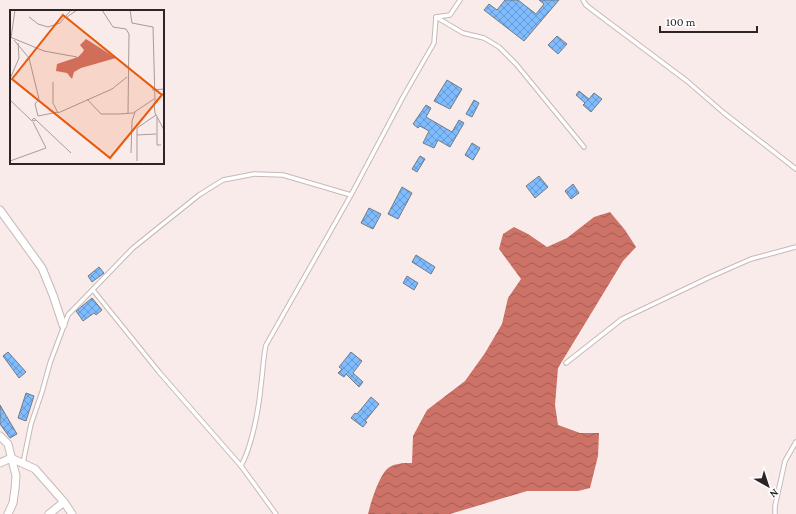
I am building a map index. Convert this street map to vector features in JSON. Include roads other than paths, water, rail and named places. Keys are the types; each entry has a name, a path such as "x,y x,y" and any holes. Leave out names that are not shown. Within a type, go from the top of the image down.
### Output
{"street":[{"path":"0,210 42,268 63,325"},
{"path":"0,436 8,444 16,476 13,503 8,514"},
{"path":"0,463 11,458 35,469 64,502 72,514"},
{"path":"49,514 64,502"}],"lane":[{"path":"436,17 450,14 460,0"},
{"path":"583,0 586,5 687,81 724,113 796,169"},
{"path":"436,17 463,32 484,38 499,47 516,64 584,147"},
{"path":"242,466 246,457 255,420 266,345 351,195 403,97 434,43 436,17"},
{"path":"23,463 31,424 50,363 68,315 133,248 199,195 223,180 254,174 283,175 351,195"},
{"path":"566,363 622,319 751,259 796,247"},
{"path":"93,290 160,372 242,466 276,514"},
{"path":"774,514 786,462 796,442"}],"water":[{"path":"610,212 625,230 636,247 623,261 558,368 555,405 558,425 580,433 599,433 598,456 590,488 578,491 527,491 450,514 368,514 373,497 386,470 402,463 412,463 413,436 427,410 465,381 485,353 502,324 508,298 521,279 499,249 503,234 514,227 528,234 547,247 567,238 594,217"}]}
